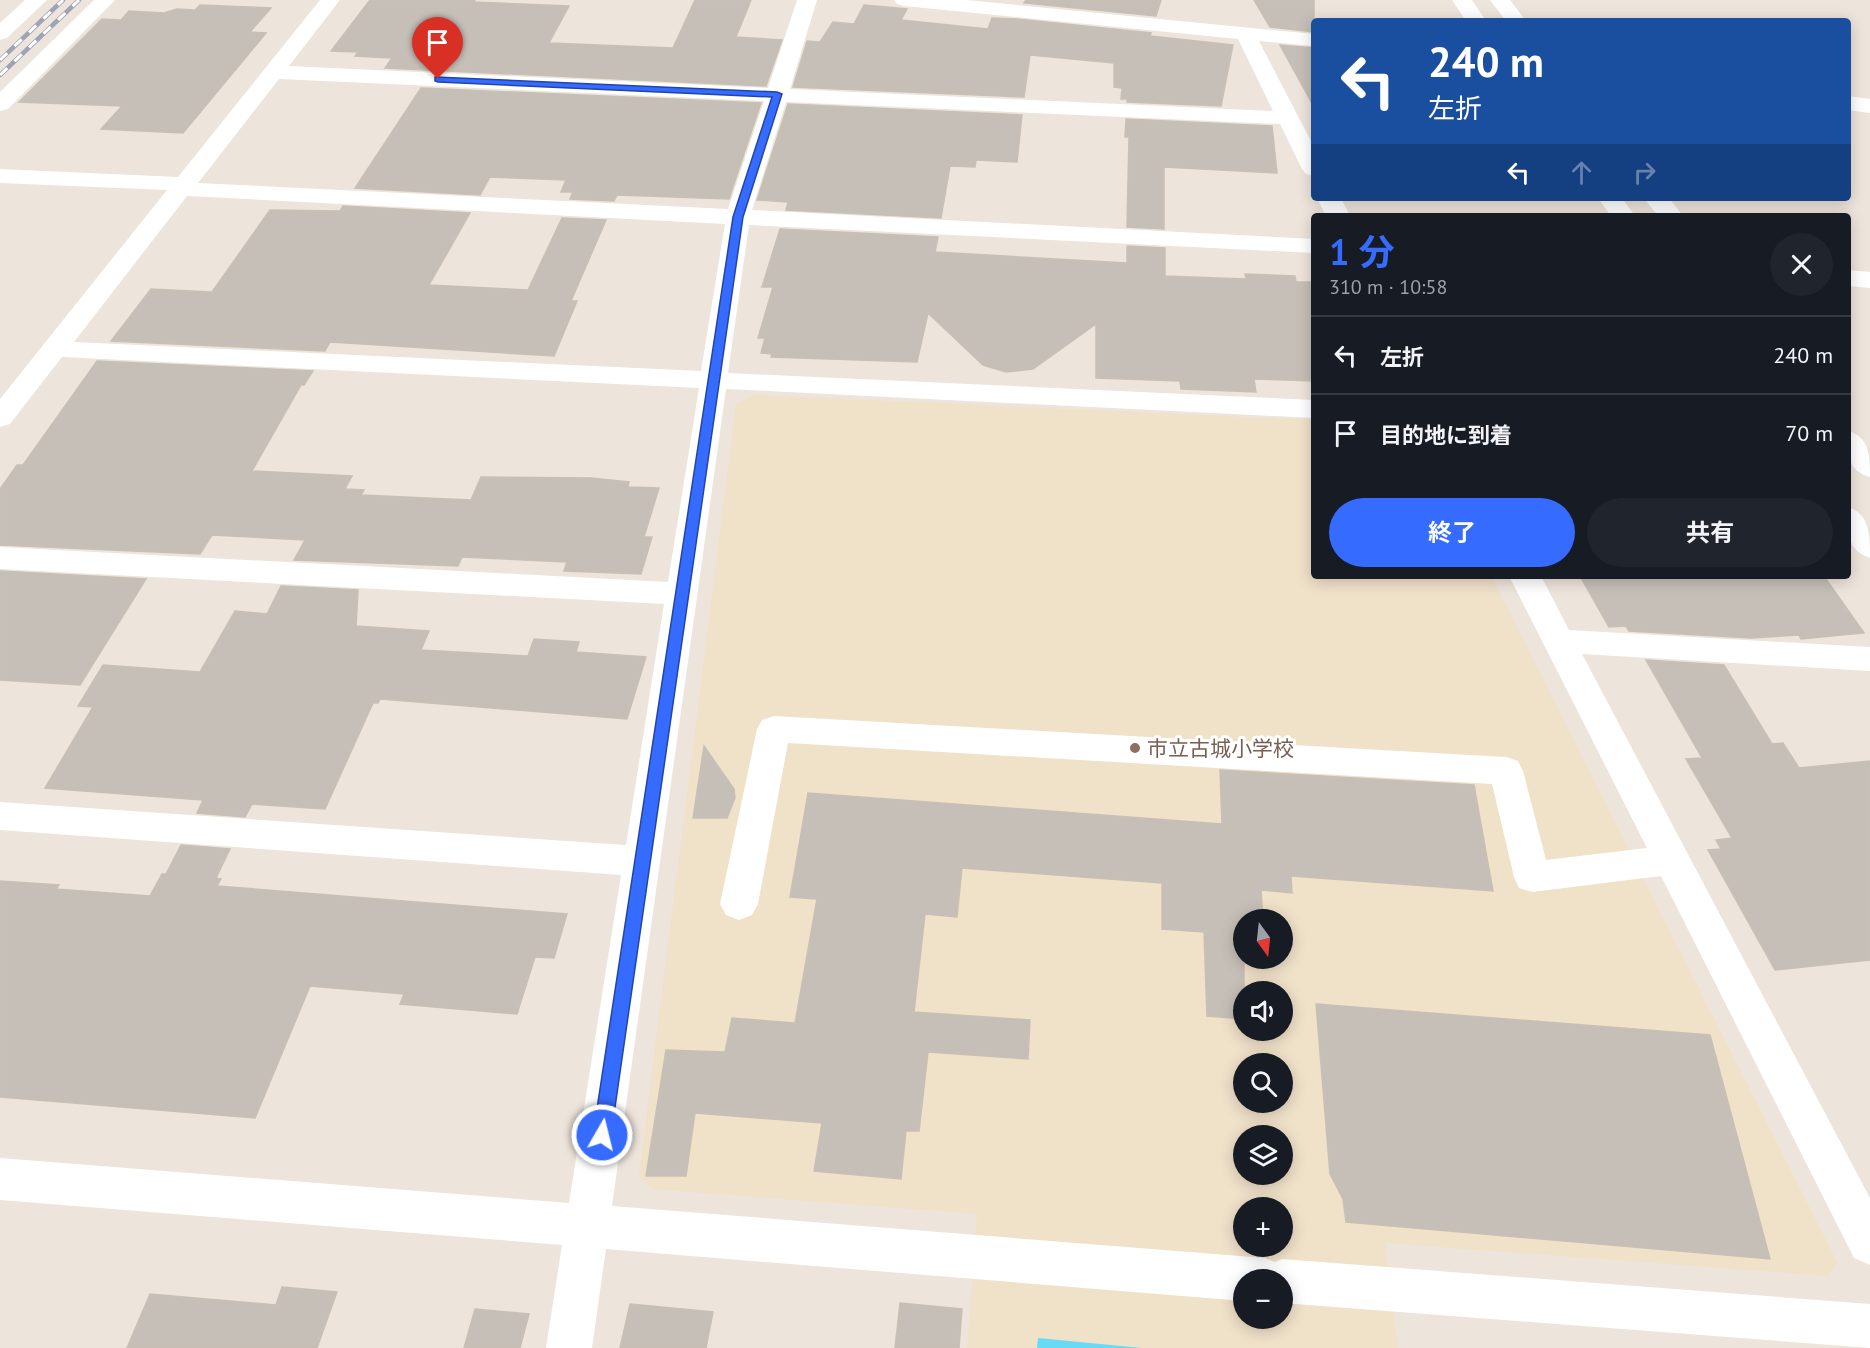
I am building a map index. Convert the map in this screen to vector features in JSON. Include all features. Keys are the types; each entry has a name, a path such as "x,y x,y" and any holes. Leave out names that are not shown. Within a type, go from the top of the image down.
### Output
{"street":[{"path":"0,34 37,0"},
{"path":"0,104 105,0"},
{"path":"0,417 330,0"},
{"path":"569,1348 738,217 807,0"},
{"path":"904,0 1311,40"},
{"path":"1462,0 1474,18"},
{"path":"1500,0 1514,18"},
{"path":"1245,33 1311,163"},
{"path":"273,72 1288,118"},
{"path":"0,176 1311,246"},
{"path":"1658,201 1668,213"},
{"path":"1851,278 1870,280"},
{"path":"54,349 1311,409"},
{"path":"1851,444 1870,468"},
{"path":"1851,522 1870,547"},
{"path":"0,558 682,594"},
{"path":"1526,579 1870,1243"},
{"path":"1558,641 1870,659"},
{"path":"739,904 774,729 1506,771 1532,876 1672,860"},
{"path":"0,816 643,861"},
{"path":"0,1179 1233,1277"},
{"path":"1293,1282 1870,1327"}],"shaded area":[{"name":"市立古城小学校","path":"754,395 1311,420 1311,579 1493,579 1837,1262 1829,1276 1385,1243 1398,1348 967,1348 977,1214 651,1189 639,1175 736,404"}],"water":[{"path":"1038,1338 1142,1348 1037,1348"}],"building":[{"path":"370,0 475,0 474,2 569,6 549,43 673,48 695,0 751,0 736,37 782,40 766,86 385,68 392,58 355,56 358,52 331,51"},
{"path":"1026,0 1161,0 1156,16 1024,3"},
{"path":"1254,0 1314,0 1311,32 1270,27"},
{"path":"200,5 271,8 250,32 266,33 183,133 101,129 122,106 19,102 102,19 121,20 129,11 164,13 177,9 195,10"},
{"path":"864,5 907,9 901,20 988,29 992,18 1017,19 1151,33 1150,36 1233,45 1221,106 1127,102 1127,99 1121,99 1122,88 1114,87 1114,63 1030,55 1024,97 793,87 807,41 820,42 833,22 854,24"},
{"path":"1280,45 1311,48 1311,102"},
{"path":"421,88 761,103 729,199 617,195 614,201 570,199 573,192 561,192 566,180 490,177 480,195 355,188"},
{"path":"788,104 1022,115 1017,162 976,160 975,167 950,166 941,218 786,210 788,202 757,200"},
{"path":"1126,119 1272,126 1277,173 1164,167 1164,229 1127,227 1129,137 1125,137"},
{"path":"343,206 470,213 429,285 528,290 562,218 606,220 571,301 577,301 554,356 330,342 325,351 111,341 151,289 212,292 270,210 340,211"},
{"path":"780,229 938,237 935,252 1127,263 1127,246 1165,248 1165,276 1246,279 1245,274 1295,276 1296,282 1311,282 1311,381 1254,379 1256,392 1181,389 1180,381 1096,378 1096,324 1033,369 1006,372 983,365 928,313 917,362 771,357 772,354 761,353 765,338 758,338 773,287 762,287"},
{"path":"97,361 313,371 304,385 301,385 252,471 352,476 345,489 364,490 361,495 471,500 481,477 591,478 629,482 628,487 659,488 644,537 652,537 641,574 564,571 567,562 462,557 458,566 294,560 305,540 212,535 200,554 0,545 0,489 17,465 23,465"},
{"path":"0,571 146,579 80,685 0,680"},
{"path":"1582,579 1826,579 1864,633 1801,639 1799,635 1751,638 1629,631 1626,626 1609,627"},
{"path":"281,586 358,590 356,626 429,631 421,650 528,656 534,639 579,642 576,652 646,657 627,719 380,699 378,703 373,703 325,809 252,804 245,817 197,813 203,800 45,788 93,707 78,706 103,665 200,672 235,611 267,614"},
{"path":"1646,660 1724,665 1772,744 1783,743 1799,768 1870,761 1870,960 1775,970 1708,850 1721,849 1716,840 1732,838 1686,759 1702,758"},
{"path":"704,746 734,789 735,798 727,818 693,818"},
{"path":"1220,770 1474,785 1493,891 1291,876 1292,893 1261,890 1262,909 1233,909 1233,969 1244,969 1244,981 1233,981 1233,1018 1207,1016 1204,932 1162,929 1162,883 962,868 957,917 925,914 914,1012 1030,1020 1028,1059 928,1052 919,1131 906,1131 901,1179 814,1171 822,1123 695,1113 686,1176 646,1176 666,1050 725,1052 732,1018 795,1023 817,899 790,897 808,793 1222,824"},
{"path":"181,845 230,849 216,878 221,879 217,886 567,914 554,958 535,957 517,1014 400,1004 404,994 310,986 255,1118 0,1097 0,881 59,885 56,889 150,896 162,874 166,874"},
{"path":"1316,1004 1710,1035 1770,1259 1346,1222 1343,1199 1330,1174"},
{"path":"282,1287 337,1292 317,1348 127,1348 150,1294 276,1305"},
{"path":"900,1303 962,1309 959,1348 895,1348"},
{"path":"630,1304 713,1312 706,1348 620,1348"},
{"path":"475,1309 529,1314 520,1348 464,1348"}],"railway":[{"path":"0,60 63,0"},
{"path":"0,75 79,0"}],"place":[{"name":"市立古城小学校","path":"1135,748"}],"route":[{"path":"438,79 777,94 738,217 602,1135"}]}
